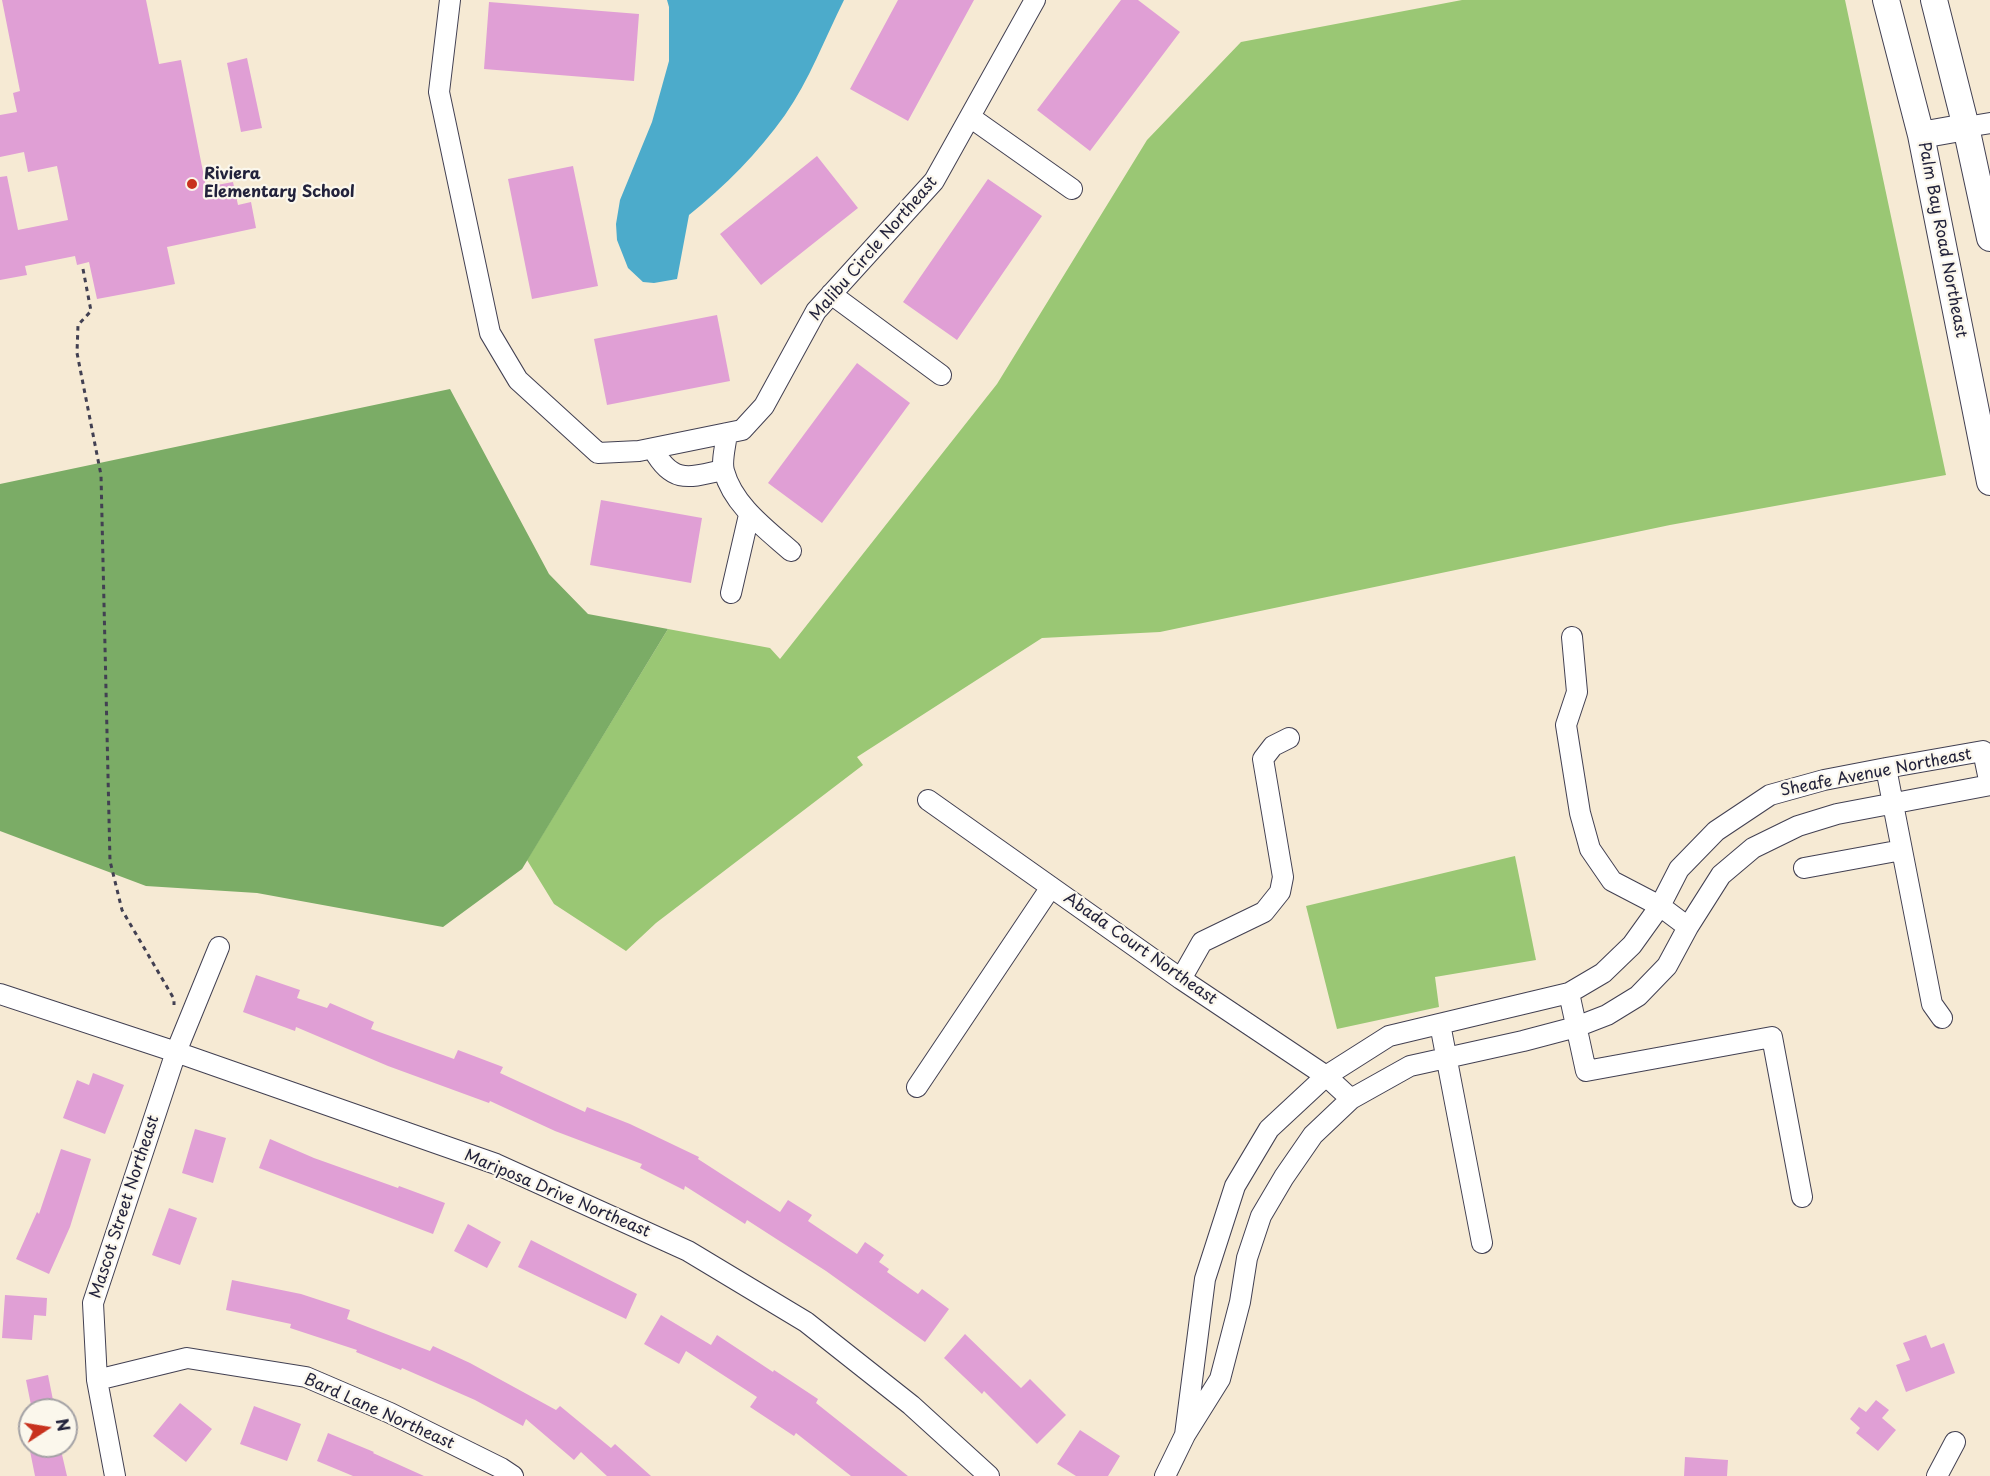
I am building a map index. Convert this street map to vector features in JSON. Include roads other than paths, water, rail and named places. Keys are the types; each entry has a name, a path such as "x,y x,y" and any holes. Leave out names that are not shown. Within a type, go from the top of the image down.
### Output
{"main road":[{"name":"Palm Bay Road Northeast","path":"1886,0 1921,135 1990,482"},
{"path":"1934,0 1978,125 1990,238"},
{"path":"1921,135 1978,125"}],"street":[{"name":"Malibu Circle Northeast","path":"450,0 440,92 490,333 518,380 598,453 653,449 742,430 764,406 816,311 934,181 1035,0"},
{"path":"970,117 1072,189"},
{"path":"831,294 941,375"},
{"path":"727,433 723,470 730,485 749,514 790,551"},
{"path":"653,449 668,471 679,475 697,476 723,470"},
{"path":"731,593 749,514"},
{"path":"1572,637 1577,692 1566,725 1580,813 1590,849 1612,881 1660,906 1688,927"},
{"path":"1181,979 1202,942 1264,912 1280,892 1283,877 1263,759 1273,746 1289,738"},
{"name":"Sheafe Avenue Northeast","path":"1165,1476 1185,1434 1220,1379 1240,1302 1247,1258 1261,1216 1313,1135 1351,1099 1410,1066 1576,1028 1607,1015 1638,996 1667,966 1688,927 1721,875 1753,848 1798,826 1837,814 1990,785 1983,751 1824,780 1770,795 1716,831 1679,869 1660,906 1632,945 1603,973 1569,993 1389,1036 1326,1076 1269,1129 1235,1186 1205,1279 1185,1434"},
{"path":"1886,768 1932,1004 1942,1018"},
{"name":"Abada Court Northeast","path":"928,800 1181,979 1326,1076 1351,1099"},
{"path":"1804,868 1902,850"},
{"path":"917,1087 1051,887"},
{"name":"Mascot Street Northeast","path":"115,1476 97,1380 93,1303 176,1052 219,947"},
{"path":"1569,993 1586,1071 1772,1037 1802,1197"},
{"name":"Mariposa Drive Northeast","path":"0,994 176,1052 496,1164 688,1251 806,1322 911,1405 989,1476"},
{"path":"1440,1024 1482,1243"},
{"name":"Bard Lane Northeast","path":"97,1380 187,1358 306,1377 390,1413 513,1476"},
{"path":"1936,1476 1954,1442"}],"water":[{"path":"667,0 844,0 809,74 785,115 764,143 740,168 689,215 677,279 654,283 643,282 628,268 617,240 616,224 620,200 652,122 669,61"}],"place":[{"name":"Riviera Elementary School","path":"192,184"}]}
